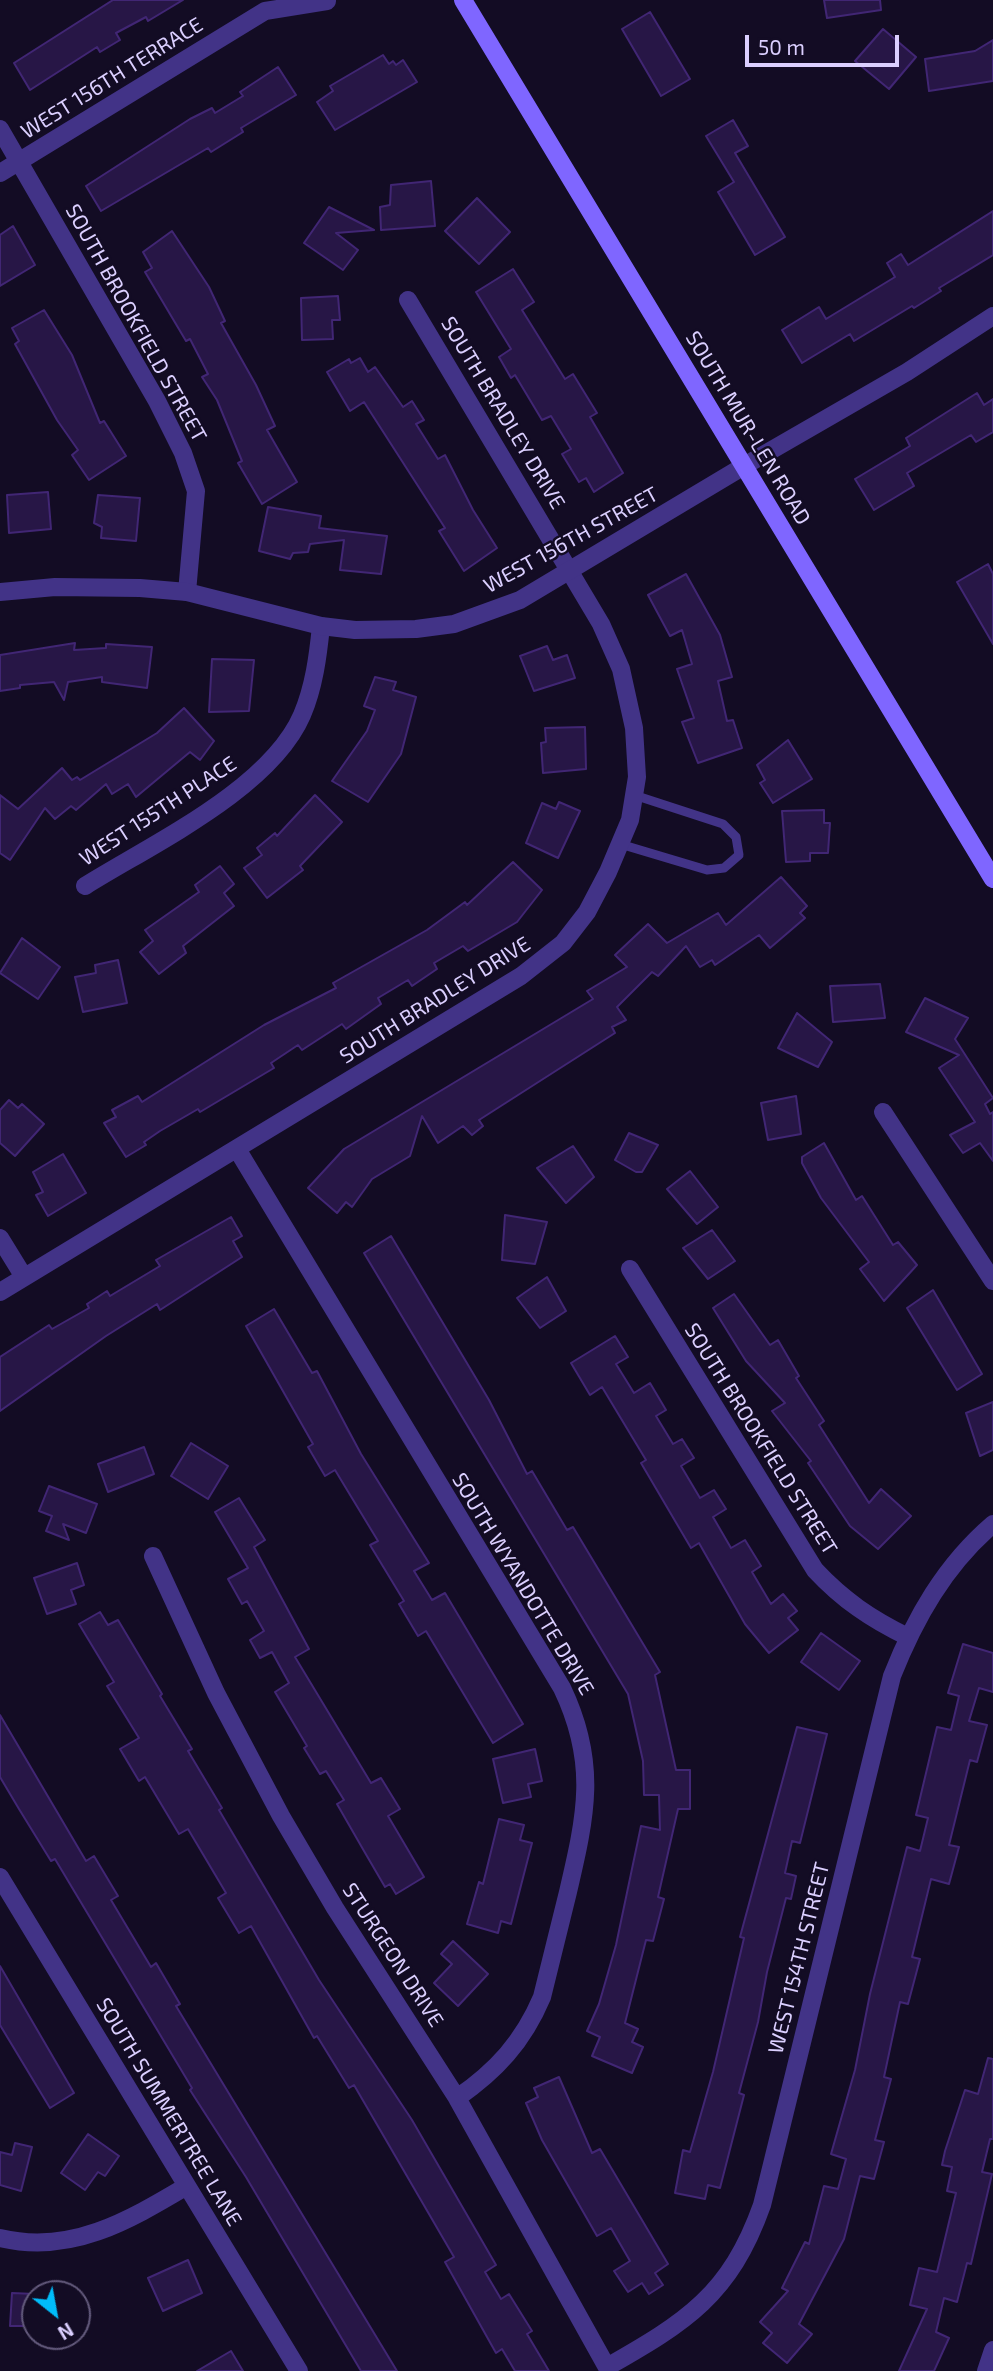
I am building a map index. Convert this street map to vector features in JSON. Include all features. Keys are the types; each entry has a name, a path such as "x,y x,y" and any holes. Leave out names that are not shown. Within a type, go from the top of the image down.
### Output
{"main road":[{"name":"SOUTH MUR-LEN ROAD","path":"463,0 993,879"}],"street":[{"name":"WEST 156TH TERRACE","path":"0,173 265,11 327,1"},
{"name":"SOUTH BROOKFIELD STREET","path":"0,129 157,401 183,453 196,491 195,528 187,592"},
{"name":"SOUTH BRADLEY DRIVE","path":"0,1292 532,968 563,943 587,912 630,820 636,777 634,728 621,669 601,624 571,571 408,300"},
{"name":"WEST 156TH STREET","path":"0,592 55,587 139,588 187,592 321,626 368,630 416,629 454,624 520,600 571,571 744,466 907,372 993,316"},
{"name":"WEST 155TH PLACE","path":"85,886 228,797 269,764 302,717 312,688 321,626"},
{"path":"883,1112 993,1281"},
{"name":"SOUTH WYANDOTTE DRIVE","path":"237,1149 562,1688 581,1739 587,1772 585,1821 542,1997 533,2018 506,2058 457,2098"},
{"path":"0,1238 24,1278"},
{"name":"SOUTH BROOKFIELD STREET","path":"630,1269 815,1570 841,1597 867,1616 908,1637"},
{"name":"WEST 154TH STREET","path":"608,2369 690,2316 735,2266 751,2236 765,2192 892,1676 908,1637 949,1569 993,1524"},
{"name":"STURGEON DRIVE","path":"153,1556 216,1693 281,1816 335,1908 457,2098 608,2369"},
{"name":"SOUTH SUMMERTREE LANE","path":"0,1877 299,2371"},
{"path":"0,2238 41,2244 78,2240 113,2229 187,2186"},
{"path":"986,2371 993,2350"}],"lane":[{"path":"620,844 707,870 724,868 739,855 736,837 723,824 634,795"}],"building":[{"path":"113,0 183,0 148,21 146,17 116,33 120,40 100,52 97,47 30,90 14,63"},
{"path":"824,0 880,0 881,10 827,18"},
{"path":"650,12 690,79 661,96 622,29"},
{"path":"883,29 916,57 889,89 855,61"},
{"path":"993,40 993,81 929,91 925,59 975,51"},
{"path":"383,55 389,64 393,61 396,65 403,60 417,82 335,130 317,102 333,91 330,86"},
{"path":"278,67 296,95 241,128 243,132 211,152 208,148 101,211 86,186 190,119 212,108 215,113 243,96 240,92"},
{"path":"733,120 748,146 735,153 785,237 755,255 718,192 734,182 706,136"},
{"path":"431,181 435,226 381,230 380,207 390,205 391,185"},
{"path":"477,198 510,232 479,264 445,231"},
{"path":"329,207 374,230 336,233 358,250 343,270 304,243"},
{"path":"993,211 993,255 939,288 941,291 914,308 912,306 854,341 850,334 802,363 782,330 819,307 826,319 895,277 887,263 901,254 908,265"},
{"path":"13,226 35,265 0,286 0,235"},
{"path":"172,231 209,287 225,321 221,323 256,385 275,426 267,430 297,482 262,504 238,463 242,461 217,400 202,377 208,374 190,339 186,341 145,272 152,268 143,252"},
{"path":"513,269 534,302 522,310 565,379 573,374 597,413 590,417 623,473 594,492 586,478 579,482 562,454 571,449 551,416 542,420 515,375 511,378 499,357 511,349 476,292"},
{"path":"338,296 340,320 332,320 333,339 302,340 301,298"},
{"path":"44,310 72,355 100,423 104,421 126,456 89,480 72,455 78,450 57,420 15,344 19,341 12,328"},
{"path":"360,358 368,372 375,367 403,407 412,401 424,420 416,424 438,459 445,455 473,510 497,548 464,571 439,531 445,528 364,402 350,411 327,372 349,359 351,363"},
{"path":"977,393 984,405 993,399 993,432 976,442 971,435 907,473 914,486 874,510 855,479 910,446 906,438"},
{"path":"48,492 51,529 9,533 7,495"},
{"path":"98,495 140,498 136,541 101,538 102,527 94,523"},
{"path":"268,507 321,516 319,528 387,536 381,574 340,570 344,540 310,544 308,552 293,553 290,559 259,551"},
{"path":"988,564 993,574 993,644 957,582"},
{"path":"686,574 720,635 732,677 718,681 727,721 733,720 742,748 698,763 682,722 694,718 677,669 692,664 682,630 670,636 648,595"},
{"path":"75,643 74,650 106,648 106,644 152,647 147,688 102,682 102,677 68,682 64,700 54,682 20,685 20,688 0,691 0,655"},
{"path":"547,646 553,660 567,655 575,678 534,691 520,656"},
{"path":"212,659 254,660 249,711 209,712"},
{"path":"375,677 396,682 393,690 416,697 401,754 368,802 332,781 367,731 375,710 364,706"},
{"path":"184,708 214,741 200,760 190,752 136,797 128,784 112,794 106,784 76,810 71,806 55,819 45,808 10,860 0,853 0,795 18,809 62,768 72,780 77,777 80,780 157,733"},
{"path":"585,727 586,769 543,773 541,743 546,742 545,728"},
{"path":"788,740 812,779 773,803 760,783 765,780 757,765"},
{"path":"315,795 342,822 300,866 303,870 267,898 244,868 262,855 257,848 275,833 277,836"},
{"path":"559,802 580,811 558,858 526,843 542,803 556,809"},
{"path":"824,810 824,823 830,823 828,853 810,853 810,861 786,862 782,811"},
{"path":"513,862 542,890 517,922 468,951 463,946 434,963 437,969 412,986 408,980 378,998 381,1004 346,1029 342,1024 302,1050 298,1045 271,1063 274,1068 200,1112 198,1109 160,1131 144,1142 146,1145 126,1157 104,1123 116,1117 112,1110 138,1096 142,1102 264,1025 336,988 333,983 427,930 465,902 467,905"},
{"path":"220,866 234,884 224,893 234,906 183,946 186,953 159,974 140,952 153,941 145,930 199,892 195,885"},
{"path":"781,877 807,906 800,913 805,918 770,948 759,935 715,965 712,960 700,967 686,946 658,976 652,972 617,1007 626,1020 612,1027 615,1033 479,1120 483,1126 472,1135 463,1126 438,1143 422,1116 410,1156 372,1179 352,1207 346,1202 337,1213 308,1188 344,1149 593,999 587,991 627,967 615,955 648,924 667,943 718,913 726,925"},
{"path":"22,938 60,967 38,999 0,973"},
{"path":"118,960 127,1003 83,1012 75,977 96,973 95,965"},
{"path":"880,984 885,1018 833,1022 830,986"},
{"path":"925,998 968,1018 955,1039 993,1098 985,1104 990,1114 993,1112 993,1161 980,1143 963,1153 950,1135 975,1122 939,1068 959,1055 906,1032"},
{"path":"797,1013 832,1042 818,1067 778,1048"},
{"path":"796,1096 801,1134 768,1140 761,1103"},
{"path":"9,1100 18,1108 22,1104 44,1124 15,1156 0,1143 0,1110"},
{"path":"629,1133 658,1145 642,1172 636,1172 615,1160"},
{"path":"824,1143 856,1200 862,1196 893,1245 898,1242 917,1265 884,1301 860,1269 869,1262 821,1198 802,1163 802,1157"},
{"path":"573,1146 594,1177 566,1203 537,1168"},
{"path":"63,1154 86,1193 48,1216 36,1195 43,1192 33,1172"},
{"path":"690,1171 718,1207 697,1224 667,1189"},
{"path":"505,1215 547,1222 535,1264 502,1260"},
{"path":"231,1217 242,1236 233,1241 242,1257 160,1310 157,1304 106,1336 0,1411 0,1357 49,1325 52,1329 89,1308 87,1304 107,1291 110,1296 160,1266 156,1260"},
{"path":"712,1230 735,1261 708,1279 683,1248"},
{"path":"391,1236 489,1400 527,1474 532,1471 567,1530 573,1527 660,1672 655,1675 676,1770 690,1770 690,1809 678,1809 658,1897 664,1899 653,1941 646,1940 625,2023 638,2029 632,2042 643,2047 632,2073 592,2056 600,2037 587,2031 599,2004 616,1945 641,1826 660,1830 659,1795 644,1795 643,1761 628,1694 364,1253"},
{"path":"547,1277 566,1311 540,1328 517,1298"},
{"path":"933,1290 982,1374 957,1390 907,1308"},
{"path":"734,1294 770,1345 778,1340 799,1376 796,1378 824,1421 819,1425 869,1503 881,1489 911,1516 878,1549 850,1526 808,1463 811,1461 772,1411 785,1403 746,1361 713,1308"},
{"path":"274,1309 312,1373 317,1371 361,1454 429,1563 414,1571 432,1600 445,1593 523,1724 493,1743 426,1631 418,1636 399,1604 404,1601 370,1545 378,1541 335,1470 325,1476 308,1447 313,1444 246,1326"},
{"path":"615,1336 628,1357 616,1364 634,1393 650,1383 666,1410 656,1416 673,1444 682,1439 694,1458 681,1466 700,1498 714,1490 726,1509 713,1517 731,1548 745,1540 761,1566 752,1572 771,1604 783,1594 797,1611 788,1618 798,1630 769,1653 745,1624 699,1543 691,1548 641,1463 646,1460 602,1387 590,1395 571,1363"},
{"path":"993,1402 993,1450 980,1456 966,1413"},
{"path":"191,1443 228,1466 208,1499 171,1476"},
{"path":"144,1447 154,1474 108,1492 98,1464"},
{"path":"49,1486 97,1504 86,1533 63,1524 69,1540 46,1531 52,1516 39,1511"},
{"path":"239,1498 265,1540 254,1547 309,1649 295,1657 371,1783 381,1778 400,1809 388,1816 424,1877 396,1894 390,1884 385,1887 337,1804 344,1800 326,1771 320,1774 275,1692 289,1683 272,1652 260,1658 250,1640 264,1631 247,1601 242,1604 228,1579 248,1568 215,1512"},
{"path":"77,1563 84,1585 71,1590 76,1604 47,1614 34,1578"},
{"path":"100,1612 108,1625 118,1620 162,1694 160,1696 192,1749 188,1751 222,1808 219,1810 319,1980 412,2120 496,2265 485,2272 501,2299 509,2294 532,2331 527,2334 549,2371 515,2371 502,2349 496,2353 445,2262 454,2257 354,2085 349,2088 317,2036 314,2038 251,1926 239,1933 218,1898 226,1893 188,1829 179,1834 145,1777 139,1781 120,1749 139,1738 107,1686 114,1682 79,1624"},
{"path":"821,1633 860,1661 839,1690 801,1662"},
{"path":"963,1644 993,1653 993,1692 979,1688 969,1721 987,1725 977,1762 970,1760 949,1845 959,1847 949,1884 931,1879 912,1957 920,1959 908,2004 900,2002 884,2077 891,2079 875,2140 884,2142 874,2179 860,2176 844,2239 799,2324 812,2334 787,2363 763,2343 772,2333 760,2322 788,2291 782,2288 805,2242 809,2244 824,2186 838,2189 846,2159 831,2154 855,2070 870,1994 907,1847 920,1851 928,1818 916,1815 937,1727 951,1730 959,1696 948,1693"},
{"path":"0,1715 86,1861 94,1856 118,1896 111,1900 151,1967 156,1963 180,2004 176,2006 397,2371 361,2371 246,2177 190,2090 192,2088 55,1859 51,1861 19,1809 0,1777"},
{"path":"797,1727 827,1734 800,1843 792,1841 785,1873 796,1876 791,1899 786,1898 767,1972 758,2022 739,2093 744,2095 720,2188 708,2185 705,2199 675,2193 683,2150 690,2152 713,2072 744,1938 740,1937"},
{"path":"535,1749 542,1781 528,1784 531,1797 503,1803 493,1759"},
{"path":"499,1819 524,1825 520,1840 532,1843 511,1924 501,1921 498,1933 467,1924 479,1882 483,1884"},
{"path":"453,1941 488,1974 458,2006 434,1983 452,1964 441,1954"},
{"path":"0,1966 74,2093 50,2108 0,2025"},
{"path":"988,2058 993,2059 993,2139 990,2139 982,2172 992,2174 971,2264 967,2263 957,2302 944,2298 936,2332 949,2338 934,2371 899,2371 927,2309 910,2305 919,2268 937,2272 956,2193 947,2191 952,2167 942,2165 945,2151 965,2090 978,2094"},
{"path":"559,2077 592,2153 600,2149 668,2264 655,2273 663,2285 649,2294 642,2283 628,2292 614,2271 630,2261 611,2228 597,2236 542,2140 526,2103 538,2097 534,2088"},
{"path":"88,2134 119,2156 105,2176 98,2172 85,2190 61,2173"},
{"path":"15,2143 32,2147 21,2191 0,2185 0,2152 12,2155"},
{"path":"188,2260 202,2293 163,2311 148,2278"},
{"path":"12,2293 21,2293 21,2326 10,2326"},
{"path":"231,2351 243,2371 197,2371"}]}
